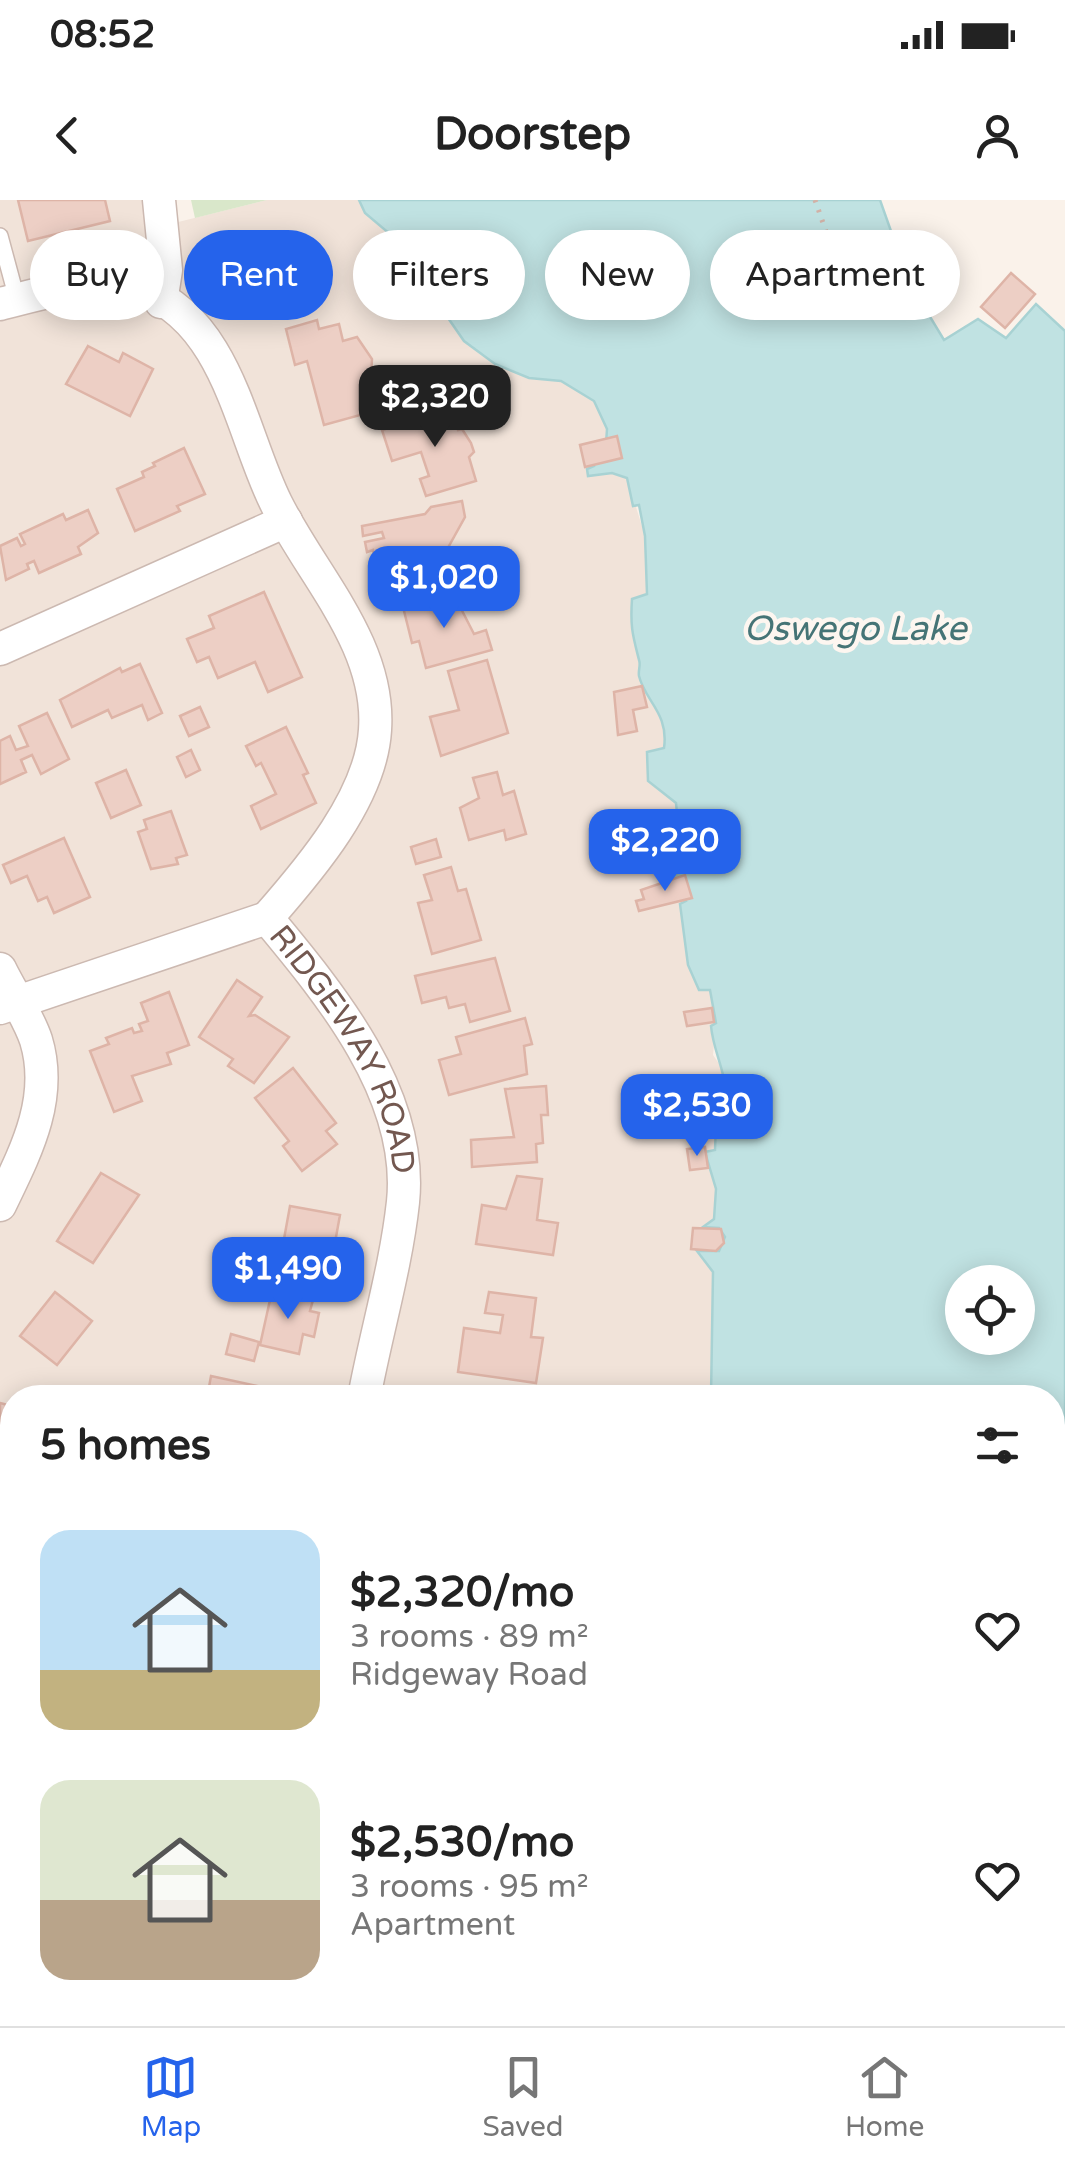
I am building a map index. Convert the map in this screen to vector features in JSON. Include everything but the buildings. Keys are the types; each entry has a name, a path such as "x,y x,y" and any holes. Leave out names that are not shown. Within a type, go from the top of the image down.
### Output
{"street":[{"path":"159,200 162,230"},
{"path":"164,250 164,283"},
{"name":"RIDGEWAY ROAD","path":"164,304 194,328 228,383 286,521 364,658 376,708 364,781 352,806 300,881 267,918 346,1024 384,1092 396,1129 403,1200 367,1385"},
{"path":"0,649 286,521"},
{"path":"8,1005 267,918"},
{"path":"0,969 8,1005 35,1036 40,1096 35,1128 0,1205"}],"lane":[{"path":"0,236 9,302"}],"path":[{"path":"815,200 825,230"}],"shaded area":[{"path":"0,200 145,200 154,228 267,200 359,200 366,213 385,230 353,230 353,320 460,320 529,378 561,381 594,401 607,429 606,445 589,476 612,473 627,478 645,536 647,595 639,677 651,692 666,734 664,749 677,814 669,816 680,883 710,989 716,1024 713,1055 722,1068 725,1085 714,1100 715,1151 705,1152 716,1189 714,1219 705,1227 719,1228 725,1236 719,1251 697,1252 713,1272 711,1385 0,1385"}],"green space":[{"path":"191,200 267,200 195,218"}],"water":[{"name":"Oswego Lake","path":"359,200 880,200 891,230 710,230 710,320 932,320 944,340 978,319 1006,338 1036,304 1065,331 1065,1385 711,1385 713,1272 697,1251 719,1251 725,1237 719,1228 703,1227 714,1219 716,1189 705,1152 715,1150 717,1101 712,1100 725,1085 712,1034 711,1026 716,1023 710,990 699,990 688,965 680,904 686,901 680,884 673,885 669,816 677,814 676,803 648,781 647,752 664,748 665,736 660,716 639,676 632,625 632,599 647,594 645,536 639,505 633,506 627,478 612,473 588,476 587,469 594,466 591,452 606,444 607,429 594,401 561,381 529,378 495,364 464,341 449,320 525,320 525,230 385,230 365,213"}]}
